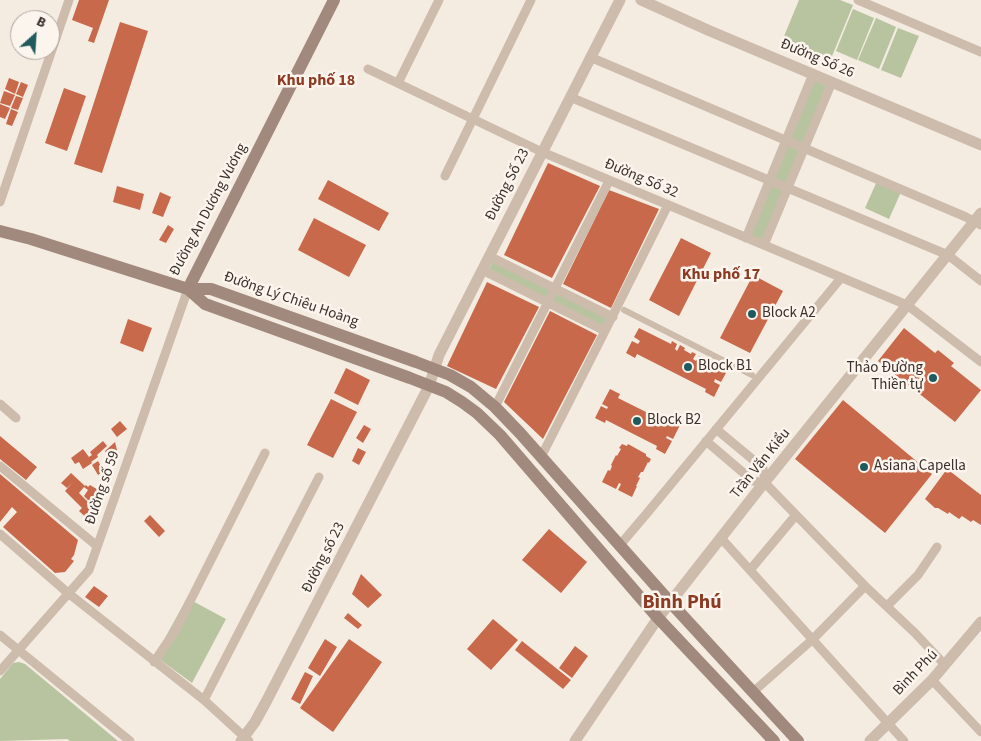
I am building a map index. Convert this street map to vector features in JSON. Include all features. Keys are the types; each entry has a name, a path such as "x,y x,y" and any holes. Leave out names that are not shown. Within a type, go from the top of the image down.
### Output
{"main road":[{"name":"Đường An Dương Vương","path":"0,232 32,239 188,289 334,0"},
{"name":"Đường Lý Chiêu Hoàng","path":"188,289 211,289 435,369 471,387 495,407 798,741"},
{"path":"188,289 205,304 410,378 446,392 462,402 488,423 658,618 774,741"}],"street":[{"path":"0,202 69,0"},
{"path":"398,83 439,0"},
{"path":"445,176 531,0"},
{"name":"Đường Số 23","path":"429,386 439,355 620,0"},
{"name":"Đường Số 26","path":"641,0 981,145"},
{"path":"858,0 981,52"},
{"path":"590,57 979,220"},
{"name":"Đường Số 32","path":"368,69 542,152 907,305"},
{"path":"746,238 813,74"},
{"path":"764,246 832,82"},
{"path":"570,97 948,255 981,281"},
{"path":"495,407 609,180"},
{"path":"541,457 668,205"},
{"name":"Trần Văn Kiểu","path":"575,741 670,602 907,305 979,220"},
{"path":"489,256 613,317"},
{"path":"482,270 605,331"},
{"path":"620,545 841,278"},
{"name":"Đường số 59","path":"0,671 89,570 188,289"},
{"path":"907,305 981,362"},
{"path":"624,310 752,375"},
{"name":"Đường số 23","path":"244,740 266,702 429,386"},
{"path":"0,404 16,418"},
{"path":"716,430 763,468 765,483"},
{"path":"706,441 752,480 765,483 865,586 946,665"},
{"path":"154,662 175,631 265,453"},
{"path":"0,466 97,546"},
{"path":"204,700 319,478"},
{"path":"750,570 796,516"},
{"path":"0,534 68,593 204,700 244,740"},
{"path":"721,538 904,741"},
{"path":"887,606 918,575 937,547"},
{"path":"752,692 813,639 865,586"},
{"name":"Bình Phú","path":"870,741 932,680 980,626"},
{"path":"0,635 130,741"},
{"path":"932,680 981,732"}],"green space":[{"path":"799,0 840,0 853,5 830,61 782,41"},
{"path":"853,9 874,18 857,60 836,51"},
{"path":"876,18 896,27 879,69 858,60"},
{"path":"898,28 919,36 901,78 881,70"},
{"path":"814,80 827,86 803,144 790,138"},
{"path":"787,145 800,150 786,184 774,178"},
{"path":"877,181 901,192 889,219 865,208"},
{"path":"771,185 784,190 762,241 750,235"},
{"path":"493,261 551,290 546,298 489,269"},
{"path":"556,293 608,318 604,327 552,301"},
{"path":"187,598 226,619 192,683 155,656"},
{"path":"13,663 25,664 118,741 70,741 67,739 0,741 0,679"}],"building":[{"path":"79,0 109,0 94,43 88,41 93,28 72,20"},
{"path":"120,22 148,31 102,173 74,164"},
{"path":"9,78 19,82 15,94 5,89"},
{"path":"21,82 28,85 23,97 16,94"},
{"path":"64,88 86,96 67,151 45,143"},
{"path":"4,91 15,95 10,106 0,103"},
{"path":"16,96 23,98 18,110 11,108"},
{"path":"0,104 10,108 5,119 0,117"},
{"path":"11,109 18,112 12,126 6,124"},
{"path":"548,163 600,186 552,278 504,255"},
{"path":"328,180 389,213 379,231 318,199"},
{"path":"117,186 144,194 140,210 113,202"},
{"path":"609,190 659,209 611,308 563,284"},
{"path":"160,192 171,197 163,217 152,213"},
{"path":"314,218 366,245 349,277 298,250"},
{"path":"168,225 174,229 166,243 159,240"},
{"path":"681,238 711,253 679,316 649,300"},
{"name":"Block A2","path":"753,275 783,291 750,353 720,338"},
{"path":"487,282 539,307 496,389 447,366"},
{"path":"550,311 597,335 543,439 504,402"},
{"path":"128,319 152,328 143,352 120,343"},
{"name":"Block B1","path":"639,328 671,344 672,341 677,344 675,349 677,351 680,345 691,354 692,352 696,354 693,359 696,361 699,356 703,358 702,360 726,373 721,382 715,379 714,382 720,385 714,397 705,392 706,389 637,354 635,358 626,353 632,341 638,344 640,341 634,337"},
{"name":"Thảo Đường Thiền tự","path":"904,328 935,353 938,350 954,363 951,366 981,390 955,422 878,361"},
{"path":"346,368 370,380 358,405 334,393"},
{"name":"Block B2","path":"610,389 620,394 618,398 668,423 669,419 680,425 673,439 667,436 666,438 672,441 665,454 656,449 657,446 606,420 605,423 595,418 601,406 607,409 608,407 602,404"},
{"path":"331,399 357,412 333,458 307,445"},
{"name":"Asiana Capella","path":"843,400 932,474 885,533 795,459"},
{"path":"120,421 127,429 117,437 111,429"},
{"path":"364,425 371,429 363,443 356,438"},
{"path":"0,436 37,467 26,480 0,459"},
{"path":"103,441 107,446 97,455 98,457 92,463 83,469 79,462 75,464 71,458 83,449 89,457 92,455 90,452"},
{"path":"115,442 117,450 112,463 105,451"},
{"path":"622,444 627,446 628,444 651,459 638,477 640,478 632,497 618,490 621,484 619,483 616,489 602,482 608,470 610,471 611,465"},
{"path":"358,448 366,452 359,465 352,461"},
{"path":"98,461 104,471 98,475 92,465"},
{"path":"947,469 981,495 981,525 973,520 971,522 962,516 959,519 949,512 948,514 935,508 925,499"},
{"path":"71,473 85,486 88,487 90,485 100,491 99,493 102,494 100,503 91,522 79,511 82,508 65,491 73,482 67,488 61,483","holes":["84,487 88,490 84,496 88,502 79,493"]},
{"path":"0,474 78,540 71,559 74,561 65,572 55,573 3,527 17,512 12,507 0,522"},
{"path":"150,515 165,531 159,537 144,521"},
{"path":"549,529 587,562 561,593 522,560"},
{"path":"361,574 382,595 368,608 352,594"},
{"path":"94,586 108,596 99,607 85,597"},
{"path":"348,613 362,625 358,629 344,618"},
{"path":"493,619 518,640 491,670 467,649"},
{"path":"325,639 337,647 320,676 308,668"},
{"path":"349,639 382,662 333,732 300,708"},
{"path":"522,641 571,680 563,689 515,650"},
{"path":"575,646 588,656 572,678 559,668"},
{"path":"305,672 313,676 300,704 291,699"}],"place":[{"name":"Block A2","path":"752,314"},
{"name":"Block B1","path":"688,367"},
{"name":"Thảo Đường Thiền tự","path":"933,378"},
{"name":"Block B2","path":"637,421"},
{"name":"Asiana Capella","path":"864,467"}],"district":[{"name":"Khu phố 18","path":"316,81"},
{"name":"Khu phố 17","path":"721,275"},
{"name":"Bình Phú","path":"682,604"}]}
